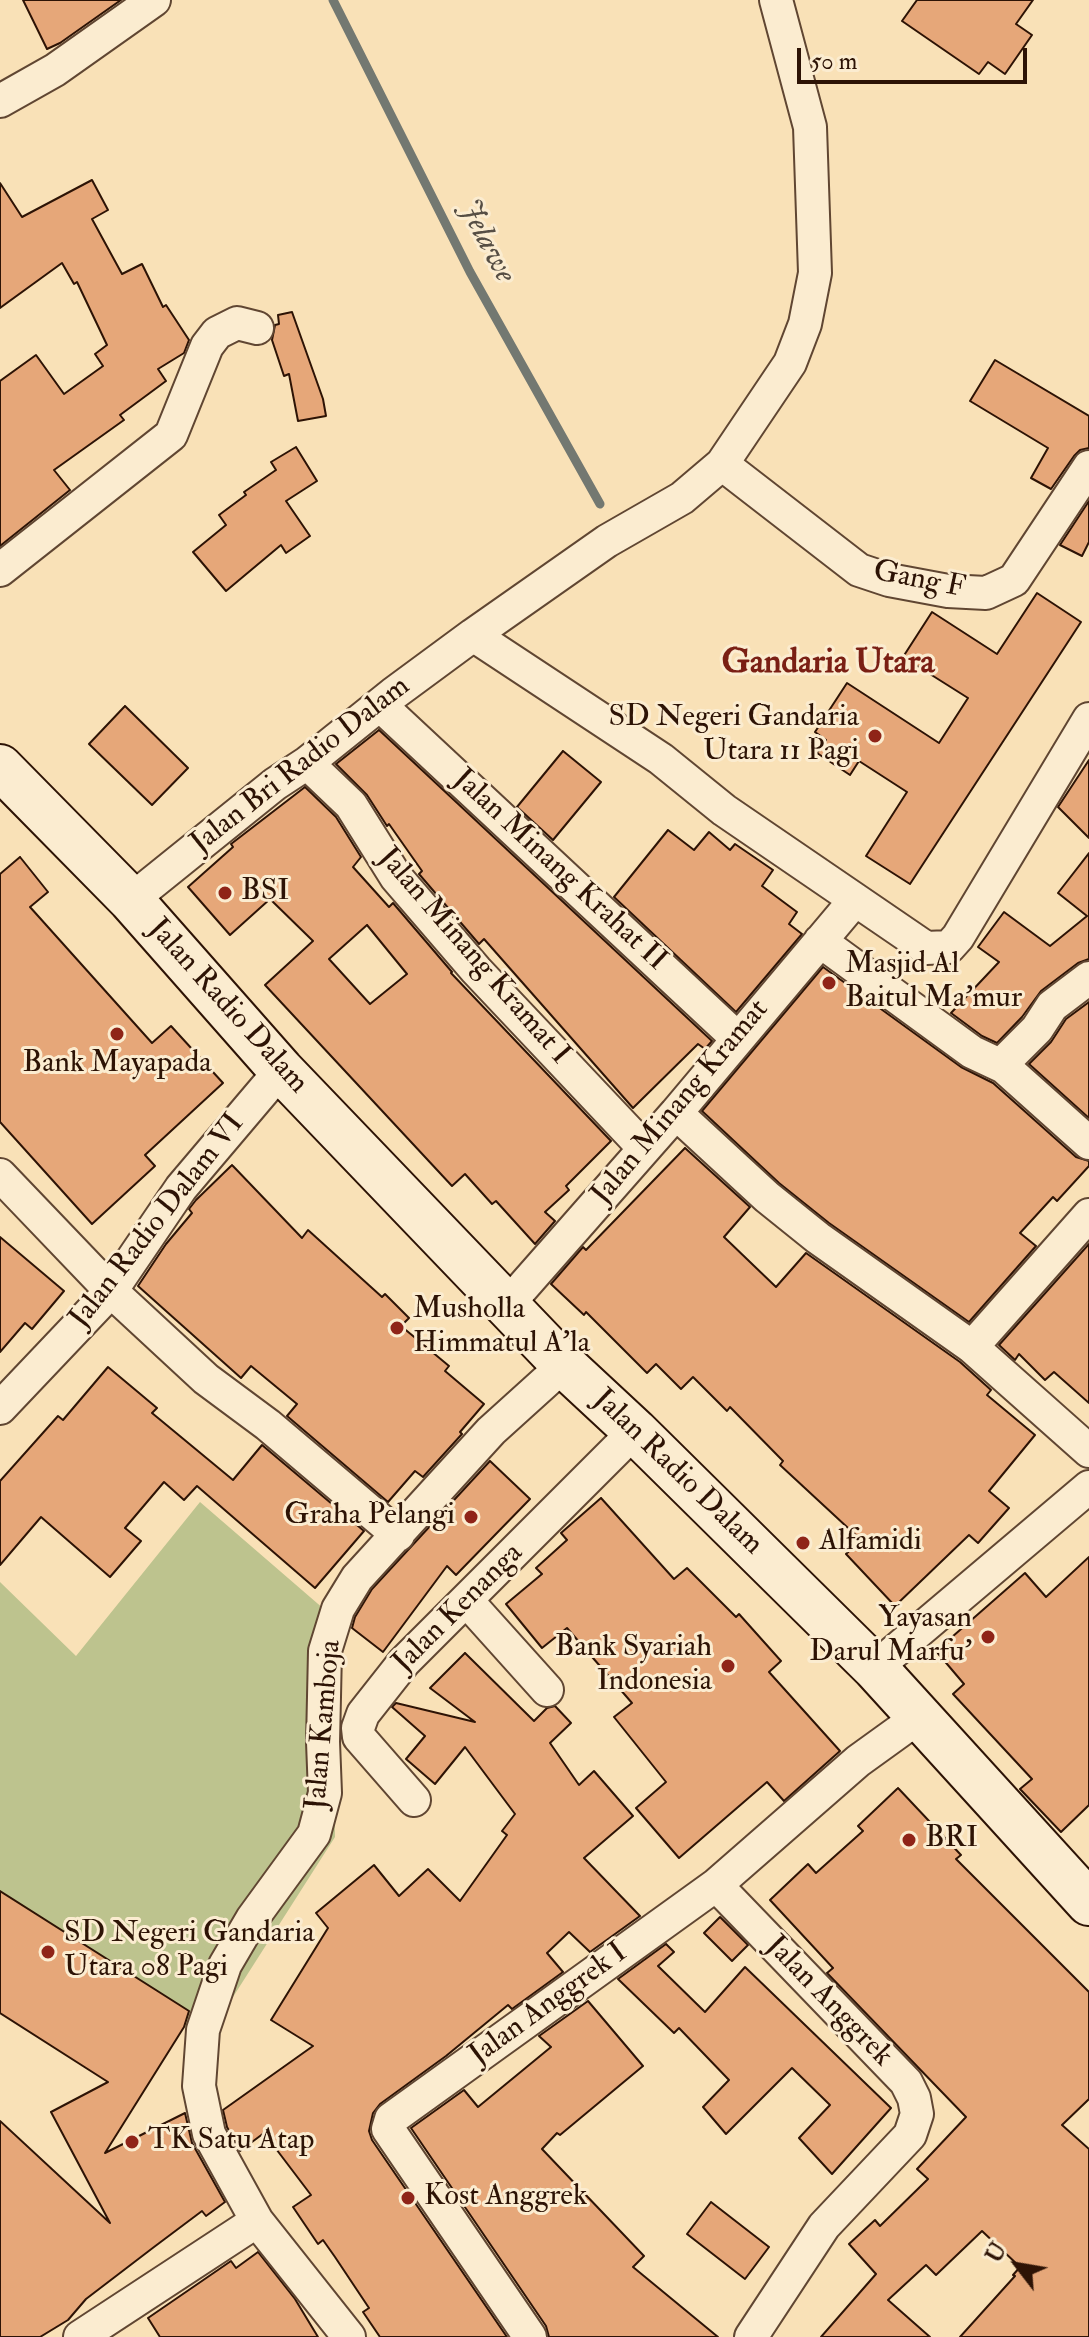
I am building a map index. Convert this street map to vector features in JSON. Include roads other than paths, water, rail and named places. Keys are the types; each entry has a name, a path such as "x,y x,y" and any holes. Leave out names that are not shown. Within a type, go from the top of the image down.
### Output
{"main road":[{"name":"Jalan Radio Dalam","path":"0,767 131,900 281,1070 564,1365 875,1668 1089,1903"}],"street":[{"path":"0,101 55,70 154,0"},
{"name":"Jalan Bri Radio Dalam","path":"131,900 275,784 307,763 473,635 607,541 682,498 722,464 790,363 805,324 815,273 810,127 776,0"},
{"path":"0,570 171,435 207,346 217,333 237,323 257,328"},
{"name":"Gang F","path":"722,464 859,570 889,580 948,591 986,593 1014,580 1089,467"},
{"path":"473,635 661,759 724,810 926,948 949,947 958,937 1089,719"},
{"name":"Jalan Minang Krahat II","path":"380,705 737,1038"},
{"name":"Jalan Minang Kramat I","path":"307,763 351,805 396,877 466,958 644,1148"},
{"name":"Jalan Minang Kramat","path":"507,1305 676,1113 855,900"},
{"path":"820,941 972,1052 1004,1067 1089,1143"},
{"path":"1004,1067 1004,1062 1042,1023 1052,1006 1089,978"},
{"name":"Jalan Radio Dalam VI","path":"0,1408 111,1291 181,1188 281,1070"},
{"path":"676,1113 767,1197 818,1238 972,1347 1089,1451"},
{"path":"0,1175 111,1291 206,1379 268,1425 398,1535"},
{"path":"972,1347 1089,1215"},
{"name":"Jalan Kamboja","path":"349,2337 257,2221 209,2134 199,2086 203,2030 225,1965 252,1919 314,1834 325,1793 325,1651 338,1609 357,1578 491,1431 564,1365"},
{"name":"Jalan Kenanga","path":"414,1800 364,1746 358,1728 363,1714 404,1662 635,1431"},
{"path":"875,1668 1089,1487"},
{"path":"467,1601 547,1690"},
{"path":"716,1885 858,1761 919,1717"},
{"name":"Jalan Anggrek I","path":"530,2337 388,2129 391,2119 716,1885"},
{"name":"Jalan Anggrek","path":"716,1885 906,2082 917,2114 910,2135 824,2226 751,2337"},
{"path":"86,2335 257,2221"}],"waterway":[{"name":"Jelawe","path":"333,0 470,272 600,504"}],"place":[{"name":"SD Negeri Gandaria Utara 11 Pagi","path":"875,736"},
{"name":"BSI","path":"225,893"},
{"name":"Masjid Al Baitul Ma'mur","path":"829,983"},
{"name":"Bank Mayapada","path":"117,1034"},
{"name":"Musholla Himmatul A'la","path":"397,1328"},
{"name":"Graha Pelangi","path":"471,1517"},
{"name":"Alfamidi","path":"803,1543"},
{"name":"Yayasan Darul Marfu'","path":"988,1637"},
{"name":"Bank Syariah Indonesia","path":"728,1666"},
{"name":"BRI","path":"909,1840"},
{"name":"SD Negeri Gandaria Utara 08 Pagi","path":"48,1952"},
{"name":"TK Satu Atap","path":"132,2142"},
{"name":"Kost Anggrek","path":"408,2198"}],"district":[{"name":"Gandaria Utara","path":"828,665"}]}
